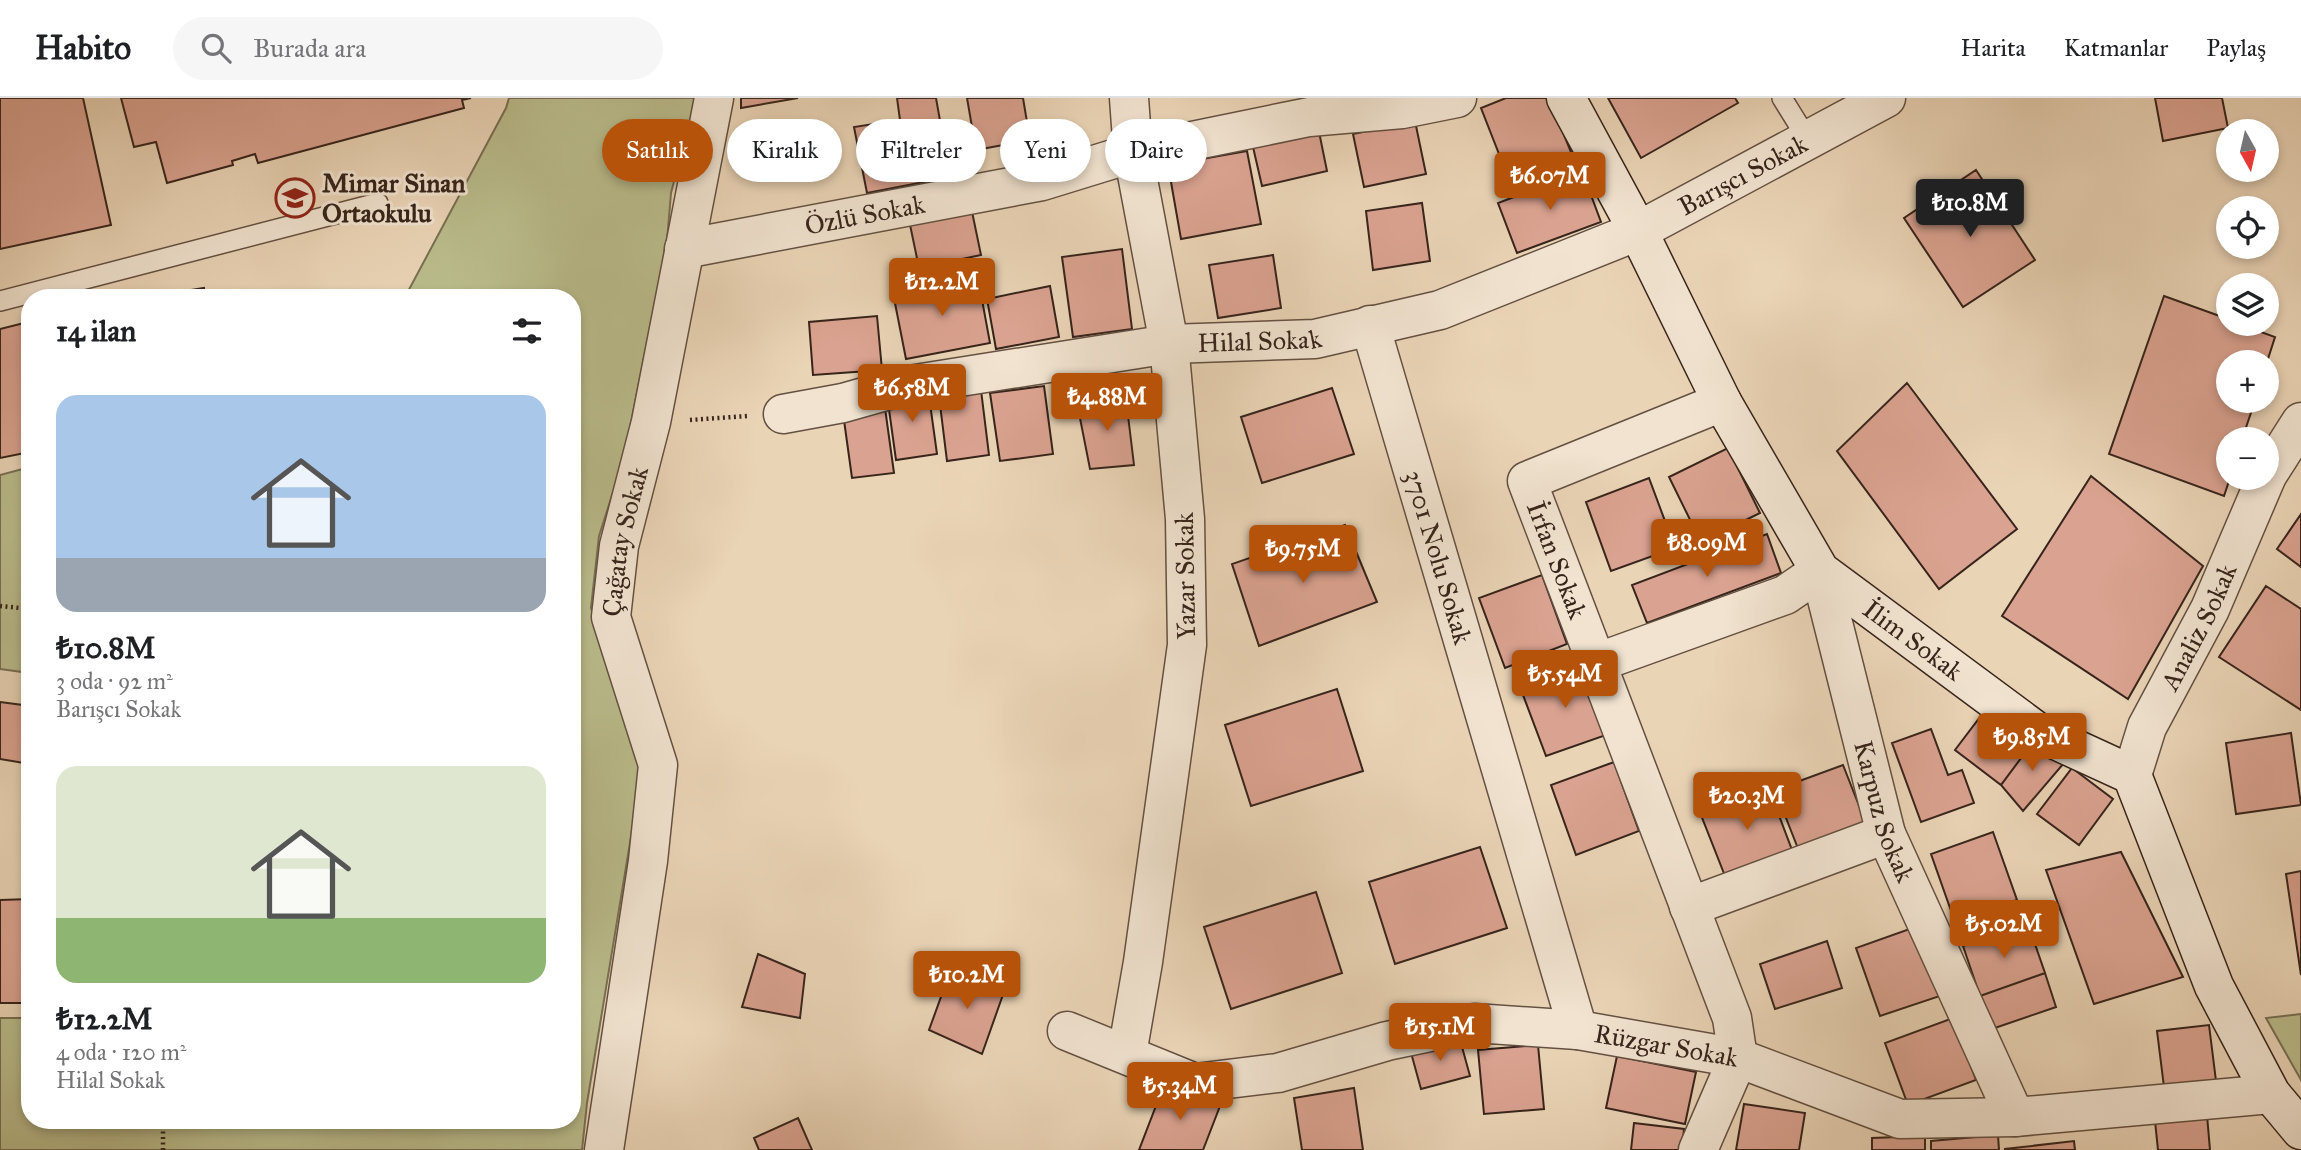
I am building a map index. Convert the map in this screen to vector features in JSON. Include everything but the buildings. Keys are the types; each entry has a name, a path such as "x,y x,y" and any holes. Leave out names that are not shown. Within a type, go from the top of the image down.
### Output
{"street":[{"name":"Çağatay Sokak","path":"604,1150 649,861 658,765 611,617 619,546 651,422 714,98"},
{"name":"Yazar Sokak","path":"1129,98 1131,119"},
{"name":"Özlü Sokak","path":"1207,138 1309,117 1402,109 1457,98"},
{"name":"İlim Sokak","path":"1566,98 1638,231 1722,402 1820,571 2036,731 2132,775"},
{"name":"Barışcı Sokak","path":"1638,231 1886,98"},
{"name":"Özlü Sokak","path":"684,249 1042,181 1105,162"},
{"name":"Yazar Sokak","path":"1127,1054 1143,962 1188,645 1185,519 1168,344 1138,182"},
{"name":"Hilal Sokak","path":"783,414 844,403 903,386 1168,344 1315,339 1440,310 1638,231"},
{"name":"3701 Nolu Sokak","path":"1370,325 1578,1030"},
{"name":"İrfan Sokak","path":"1722,402 1527,481 1732,1018 1738,1058"},
{"name":"Analiz Sokak","path":"2279,457 2301,422"},
{"name":"Analiz Sokak","path":"2132,775 2147,727 2210,609 2260,490"},
{"path":"1597,663 1785,595 1820,571"},
{"name":"Karpuz Sokak","path":"1820,571 1886,834 2015,1117"},
{"path":"2132,775 2214,986 2271,1094 2301,1130"},
{"path":"1689,907 1886,834"},
{"name":"Rüzgar Sokak","path":"1067,1031 1195,1083 1278,1073 1387,1041 1474,1023 1578,1030 1738,1058 1900,1119 2015,1117 2271,1094"},
{"path":"1699,1150 1738,1058"}],"lane":[{"path":"1782,98 1808,140"},
{"path":"46,289 378,203"},
{"path":"0,301 21,296"}],"path":[{"path":"651,422 783,414"},
{"path":"0,606 20,608"},
{"path":"163,1129 163,1150"}],"green space":[{"path":"509,98 696,98 690,119 602,119 602,182 674,182 667,241 624,458 599,536 591,608 643,764 587,1103 582,1150 0,1150 0,1018 21,1018 21,1129 581,1129 581,289 409,289"},
{"path":"21,469 21,672 0,669 0,475"},
{"path":"2301,1014 2301,1080 2266,1018"}],"place":[{"name":"Mimar Sinan Ortaokulu","path":"295,198"}]}
